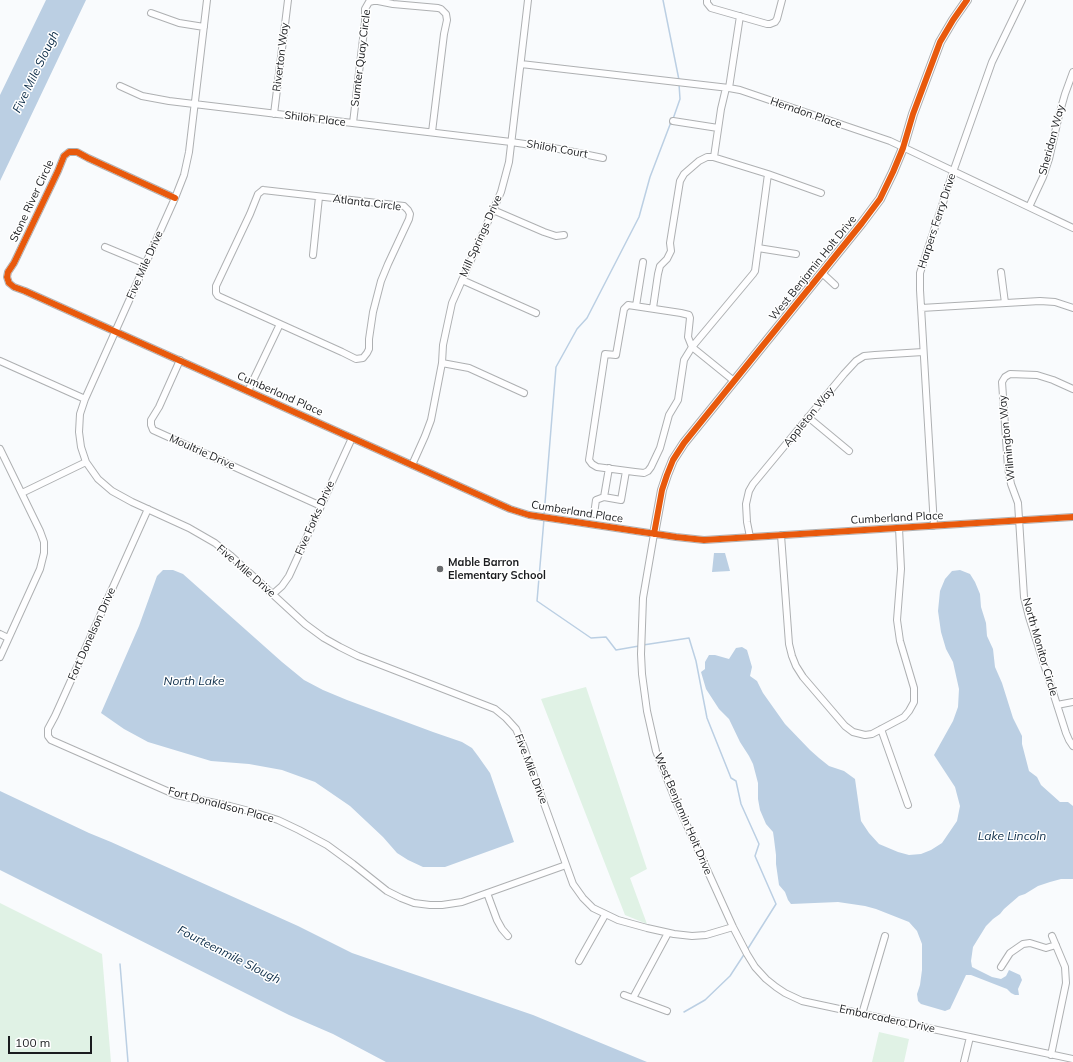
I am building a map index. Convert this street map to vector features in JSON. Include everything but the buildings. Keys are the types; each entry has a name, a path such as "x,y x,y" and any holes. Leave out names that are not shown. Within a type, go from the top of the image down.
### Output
{"main road":[{"name":"West Benjamin Holt Drive","path":"654,534 662,490 674,460 684,443 880,199 903,148 913,114 940,42 967,0"}],"street":[{"name":"Five Mile Drive","path":"208,0 189,152 184,175 146,264 85,399 80,414 79,432 81,447 86,462 98,479 118,496 189,528 215,543 305,624 324,638 358,656 489,707 506,718 516,729 523,745 573,884 583,898 593,908 605,915 627,923 668,933 692,936 706,935 733,928"},
{"name":"Riverton Way","path":"274,114 288,0"},
{"name":"Mill Springs Drive","path":"412,466 431,420 442,363 443,345 448,316 452,303 494,210 501,192 509,162 528,0"},
{"path":"707,0 707,3 711,8 767,24 774,23 777,19 782,0"},
{"name":"Harpers Ferry Drive","path":"934,526 923,352 920,280 922,266 992,62 1022,0"},
{"name":"Sumter Quay Circle","path":"353,123 365,22 365,9 369,2 378,1 394,4 441,8 446,14 447,20 432,132"},
{"path":"150,13 179,23 204,27"},
{"path":"714,158 718,128 740,16"},
{"name":"Herndon Place","path":"521,64 727,88 752,94 890,141 1073,228"},
{"name":"Sheridan Way","path":"1029,207 1043,177 1049,159 1065,94 1073,72"},
{"name":"Shiloh Place","path":"120,86 138,94 158,100 512,142"},
{"path":"673,122 718,128"},
{"name":"Shiloh Court","path":"512,142 559,149 603,158"},
{"name":"Stone River Circle","path":"115,331 14,287 8,280 8,272 14,263 64,156 69,152 77,152 175,198"},
{"path":"653,308 660,266 667,259 671,251 670,243 680,181 684,174 699,161 707,157 714,158 768,174 821,194"},
{"path":"734,381 692,346 688,337 689,316 681,313 628,305 624,309 616,355 605,354 589,460 597,467 626,471 644,473 651,468 660,448 669,415 678,400 684,360 692,346 753,274 768,174"},
{"name":"Atlanta Circle","path":"263,190 268,190 320,197 404,206 410,214 381,281 373,312 368,353 360,359 356,359 222,299 216,293 216,286 260,192 263,190"},
{"path":"313,255 320,197"},
{"path":"494,210 544,232 556,236 564,235"},
{"path":"105,247 146,264"},
{"path":"758,248 796,254"},
{"path":"636,306 643,262"},
{"path":"1001,272 1005,303"},
{"name":"West Benjamin Holt Drive","path":"822,273 835,285"},
{"path":"462,280 536,313"},
{"path":"921,308 1048,301 1073,308"},
{"path":"248,391 280,324"},
{"name":"Cumberland Place","path":"115,331 412,466 519,513 529,515 704,540 1073,517"},
{"name":"Appleton Way","path":"750,537 746,504 749,491 753,484 858,359 864,356 923,352"},
{"name":"Moultrie Drive","path":"180,360 159,407 151,420 150,425 153,430 321,506"},
{"path":"0,361 85,399"},
{"path":"442,363 469,368 524,393"},
{"name":"Wilmington Way","path":"1019,521 1018,503 1011,484 1008,468 1002,382 1004,378 1010,374 1037,375 1073,389"},
{"path":"808,417 849,451"},
{"name":"Five Forks Drive","path":"273,594 282,586 289,576 352,438"},
{"path":"0,449 44,542 44,553 40,569 0,657"},
{"path":"22,493 86,462"},
{"path":"604,497 609,468"},
{"path":"594,514 596,500 604,497 621,500 626,471"},
{"name":"Fort Donelson Drive","path":"70,748 51,740 48,736 48,729 148,509"},
{"name":"North Monitor Circle","path":"1019,521 1024,598 1066,733 1073,746"},
{"path":"781,535 789,644 796,666 803,677 845,726 857,733 872,734 907,714 911,708 914,698 914,688 900,641 897,620 901,569 899,528"},
{"name":"West Benjamin Holt Drive","path":"654,534 643,598 641,627 642,674 647,711 656,751 663,770 733,928"},
{"path":"0,634 8,638"},
{"path":"1057,705 1073,702"},
{"path":"881,729 908,805"},
{"name":"Fort Donaldson Place","path":"70,748 176,795 230,806 278,820 327,845 387,891 414,903 430,905 462,902 566,865"},
{"path":"487,893 497,920 508,936"},
{"path":"579,961 605,915"},
{"name":"Embarcadero Drive","path":"733,928 754,967 766,979 784,993 802,1000 1073,1059"},
{"path":"633,998 668,933"},
{"path":"862,1014 885,936"},
{"path":"1051,1055 1066,983 1065,967 1052,936"},
{"path":"1001,967 1010,953 1023,944 1030,943 1046,948 1056,945"},
{"path":"624,995 667,1011"},
{"path":"964,1062 970,1037"}],"green space":[{"path":"586,687 647,869 630,878 647,924 625,915 541,699"},
{"path":"0,903 102,954 111,1062 0,1062"},
{"path":"879,1032 909,1039 904,1062 872,1062"}],"water":[{"name":"Five Mile Slough","path":"46,0 86,0 0,181 0,95"},
{"path":"714,553 725,553 730,571 712,572"},
{"name":"North Lake","path":"163,570 173,570 183,574 304,680 347,700 462,742 472,748 490,773 514,842 445,867 423,867 397,853 383,837 350,806 315,782 282,770 249,764 211,761 148,742 124,729 101,713 139,626 157,576"},
{"name":"Lake Lincoln","path":"960,570 970,574 980,594 987,636 993,649 995,667 1002,683 1013,718 1022,736 1022,744 1029,771 1037,777 1041,785 1060,802 1068,802 1073,806 1073,879 1061,879 1050,882 1038,886 1019,896 986,926 973,947 971,961 972,967 992,977 1001,979 1006,976 1009,970 1020,975 1022,980 1018,989 1019,995 1015,995 1007,989 971,975 966,975 950,1009 945,1011 921,1004 918,1001 917,994 922,970 922,944 917,931 909,922 865,906 838,902 791,904 788,900 785,892 779,885 773,832 766,824 760,810 758,783 753,764 729,719 719,709 706,689 701,672 705,669 705,662 709,655 729,659 736,648 742,647 747,650 752,667 750,676 757,681 763,693 785,724 810,750 829,766 844,771 855,779 861,821 869,833 879,844 898,852 909,855 921,854 942,843 957,821 960,806 955,787 934,755 953,721 958,707 959,689 953,662 946,649 941,632 938,611 940,591 945,579 952,571"},
{"name":"Fourteenmile Slough","path":"0,791 89,833 298,926 352,953 533,1015 647,1062 386,1062 333,1034 289,1015 0,870"}],"waterway":[{"path":"663,0 679,80"},
{"path":"673,119 680,99 679,84"},
{"path":"544,515 556,367 577,329 587,318 639,217 650,177 671,122"},
{"path":"544,519 537,601 591,638 606,637 616,650 639,646"},
{"path":"643,645 689,638 696,661 707,718 731,778 736,781 741,804 759,844 755,856 776,904 747,950"},
{"path":"684,1012 705,1000 730,976 745,953"},
{"path":"120,964 128,1062"}],"cycle path":[{"path":"654,534 662,490 673,460 684,443 880,199 903,148 913,114 940,42 967,0"},
{"path":"175,198 77,152 69,152 64,156 14,263 8,272 7,277 9,283 14,287 510,509 529,515 704,540 1073,517"}],"place":[{"name":"Mable Barron Elementary School","path":"440,569"}]}
